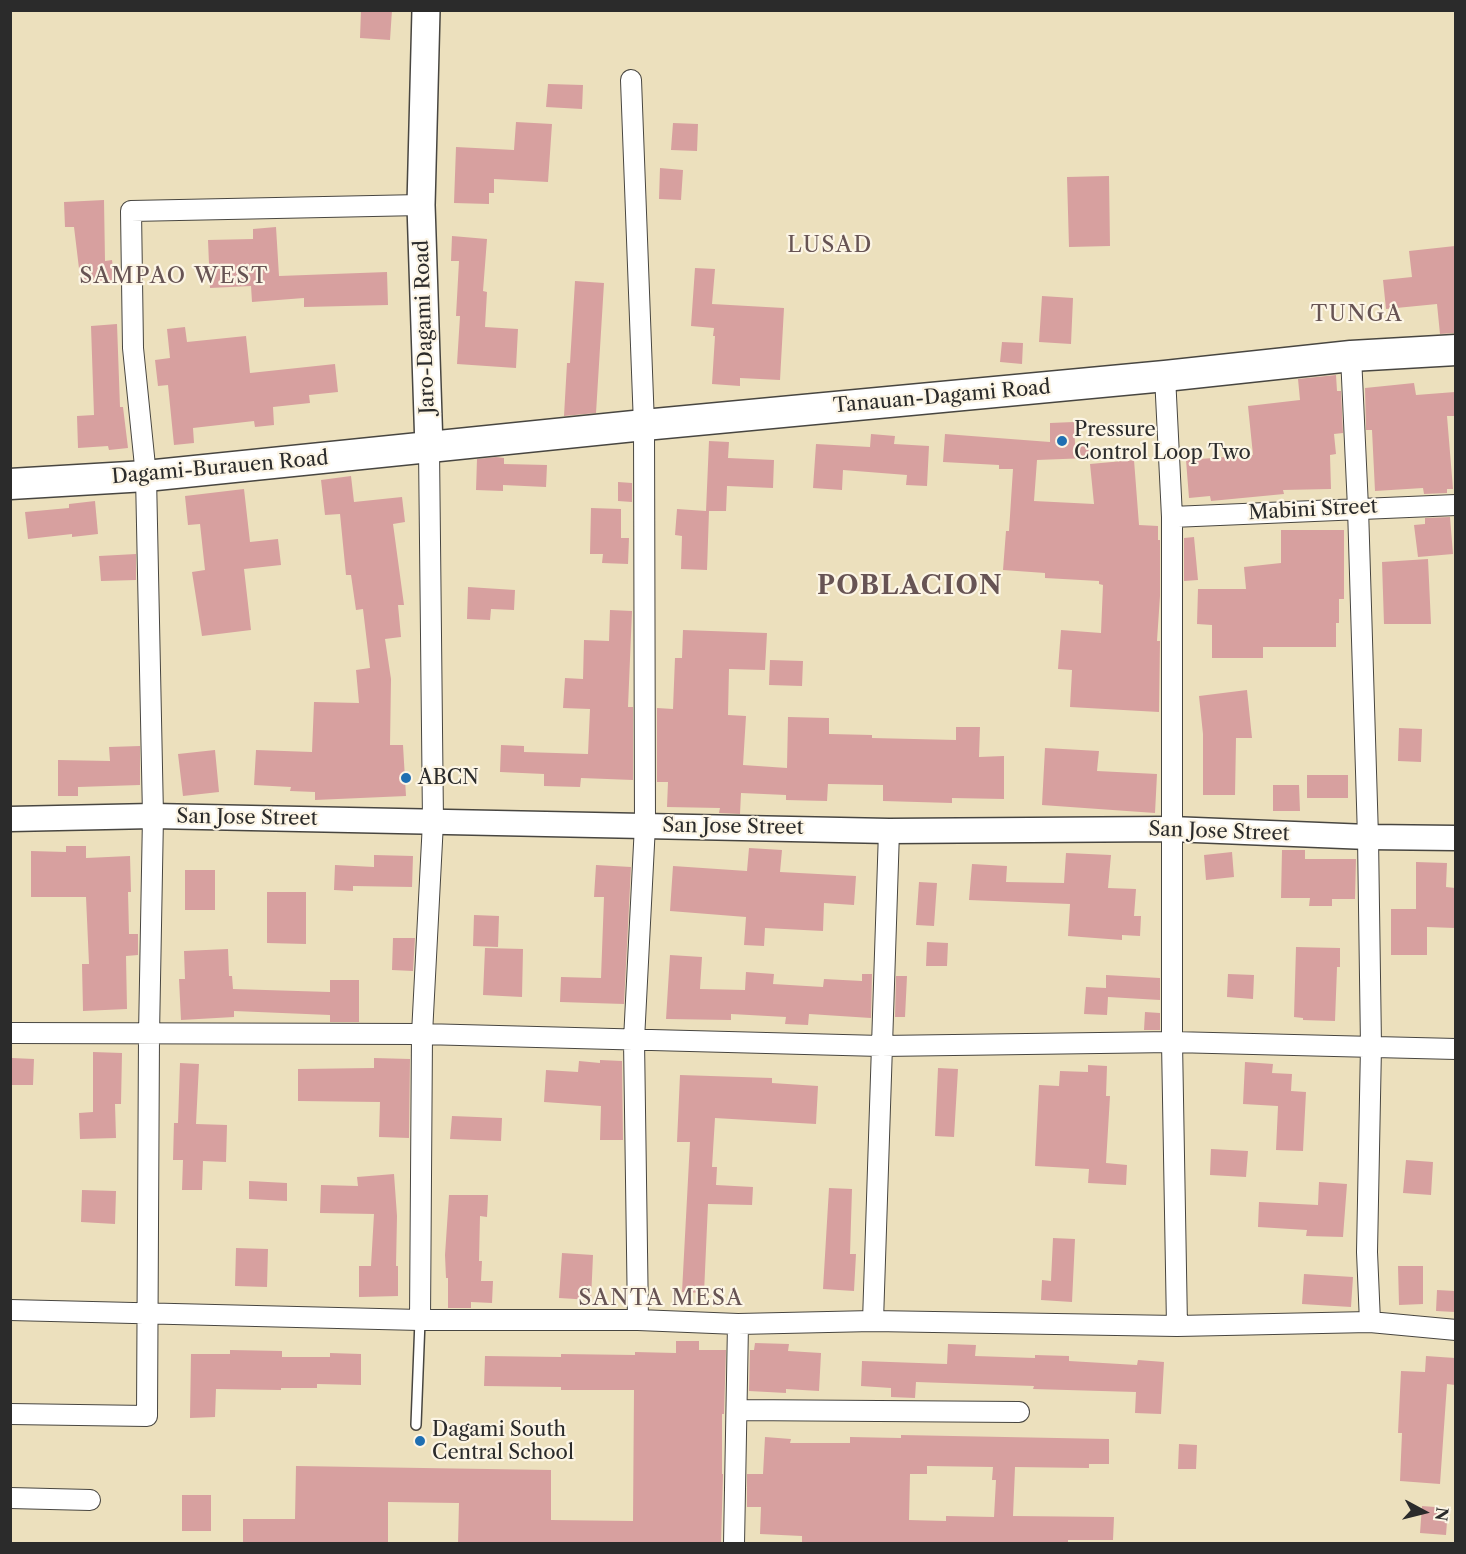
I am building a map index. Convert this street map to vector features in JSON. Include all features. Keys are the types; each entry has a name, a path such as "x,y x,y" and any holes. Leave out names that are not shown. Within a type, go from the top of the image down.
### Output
{"main road":[{"name":"Jaro-Dagami Road","path":"426,10 421,205 429,448"},
{"name":"Tanauan-Dagami Road","path":"429,448 1351,356 1455,350"},
{"name":"Dagami-Burauen Road","path":"10,484 146,476 429,448"}],"street":[{"path":"631,80 644,425 645,825 634,1040 638,1320"},
{"path":"10,1414 147,1416 148,1035 153,816 146,476 133,348 131,210 421,205"},
{"path":"1351,356 1368,837 1371,1046 1366,1252 1370,1322"},
{"path":"1165,376 1172,517 1172,1042 1177,1326"},
{"path":"420,1320 422,1034 433,822 429,448"},
{"name":"Mabini Street","path":"1172,517 1455,505"},
{"name":"San Jose Street","path":"10,819 153,816 889,831 1171,829 1455,838"},
{"path":"873,1321 889,831"},
{"path":"10,1033 422,1034 881,1046 1172,1042 1455,1049"},
{"path":"10,1310 420,1320 638,1320 738,1324 873,1321 1177,1326 1370,1322 1455,1330"},
{"path":"734,1544 738,1324"},
{"path":"738,1410 1019,1412"},
{"path":"10,1498 90,1500"}],"lane":[{"path":"416,1425 420,1320"}],"building":[{"path":"361,10 392,10 390,40 360,38"},
{"path":"548,84 583,85 582,109 546,107"},
{"path":"516,122 552,124 548,182 494,179 494,193 489,193 489,204 454,203 456,147 514,150"},
{"path":"673,123 698,124 697,151 671,150"},
{"path":"660,168 683,170 681,200 659,199"},
{"path":"1109,176 1110,246 1069,247 1067,177"},
{"path":"104,200 105,261 112,260 115,282 81,285 74,227 65,227 64,202"},
{"path":"276,227 279,276 387,272 388,305 304,307 304,298 252,302 251,286 210,288 208,240 253,239 253,229"},
{"path":"452,236 487,239 483,291 487,292 485,327 518,329 516,368 457,364 460,316 456,316 459,261 451,261"},
{"path":"1455,246 1455,333 1440,334 1437,304 1386,309 1383,280 1412,277 1409,251"},
{"path":"695,268 715,269 712,304 784,308 780,380 740,378 740,386 712,384 714,328 691,326"},
{"path":"575,281 604,283 596,413 564,416 567,363 570,363"},
{"path":"1042,296 1073,298 1071,344 1039,342"},
{"path":"117,324 120,407 123,407 128,448 109,450 108,446 78,448 77,416 94,415 91,326"},
{"path":"185,327 187,342 246,336 250,373 335,364 338,392 309,395 310,403 273,407 274,425 255,427 254,421 193,428 194,443 174,445 168,385 158,386 155,360 170,358 167,329"},
{"path":"1002,342 1023,343 1022,364 1000,362"},
{"path":"1336,375 1337,391 1341,391 1343,433 1334,434 1336,454 1330,455 1331,489 1283,490 1284,494 1211,501 1210,496 1189,498 1186,460 1253,455 1248,406 1300,400 1298,379"},
{"path":"1414,383 1416,395 1455,392 1455,416 1447,416 1453,489 1447,489 1447,493 1424,494 1423,488 1375,491 1372,430 1366,430 1365,388"},
{"path":"1074,422 1075,444 1089,445 1089,458 1037,460 1034,501 1094,504 1090,464 1134,460 1139,525 1158,526 1158,540 1160,540 1157,641 1160,641 1159,712 1070,707 1072,670 1058,669 1061,630 1101,633 1103,585 1099,584 1099,581 1045,578 1045,573 1003,570 1006,531 1009,531 1013,469 999,469 999,465 943,462 945,434 1050,442 1050,423"},
{"path":"871,434 895,436 894,444 929,446 927,486 906,485 907,475 843,470 842,490 813,488 816,444 870,447"},
{"path":"709,441 729,442 728,458 774,460 773,488 727,486 726,511 709,511 707,570 681,569 682,536 675,535 677,509 706,511"},
{"path":"504,458 504,464 547,465 546,487 503,485 503,491 476,490 477,459"},
{"path":"351,476 354,502 402,497 405,522 393,524 404,605 398,605 401,637 385,639 391,679 390,745 403,745 406,796 315,800 315,792 290,791 291,787 254,785 256,750 312,752 314,702 359,703 356,670 370,668 363,609 356,610 351,575 346,575 340,514 325,515 321,480"},
{"path":"618,482 632,483 632,502 618,501"},
{"path":"244,489 250,542 278,539 281,565 244,569 251,630 202,636 192,572 205,570 200,524 188,525 185,496"},
{"path":"95,501 98,534 72,537 72,534 28,539 25,512 69,508 69,504"},
{"path":"591,508 621,509 621,538 629,538 628,564 602,563 603,554 590,554"},
{"path":"1450,517 1453,554 1418,557 1414,525 1425,524 1425,518"},
{"path":"1281,530 1344,530 1344,599 1339,599 1336,647 1263,647 1263,658 1212,658 1212,625 1197,624 1198,589 1246,589 1244,567 1281,563"},
{"path":"1194,537 1198,580 1184,581 1184,538"},
{"path":"136,554 136,580 101,581 99,556"},
{"path":"1428,559 1431,624 1384,624 1382,562"},
{"path":"468,587 515,590 514,610 491,609 490,620 467,619"},
{"path":"610,610 632,611 628,707 633,707 633,780 581,778 580,787 544,786 544,774 500,772 501,745 524,746 524,752 588,754 590,709 563,708 565,678 583,679 584,640 609,641"},
{"path":"683,630 767,633 765,670 729,669 728,715 746,716 743,765 787,768 788,717 829,718 829,734 872,735 872,738 956,740 956,727 980,727 979,757 1004,756 1004,799 952,798 952,803 883,801 883,785 828,784 827,801 786,800 786,795 741,793 740,814 719,813 720,808 667,807 668,782 657,782 657,708 673,709 675,658 682,658"},
{"path":"770,660 803,661 802,686 769,685"},
{"path":"1247,690 1252,738 1236,738 1235,795 1203,795 1203,734 1199,696"},
{"path":"1399,728 1422,729 1421,762 1398,761"},
{"path":"140,746 140,785 78,787 78,796 58,796 58,760 110,761 109,747"},
{"path":"1045,748 1099,751 1097,771 1157,774 1155,813 1042,805"},
{"path":"215,750 219,792 183,796 178,754"},
{"path":"1307,775 1348,775 1348,798 1307,798"},
{"path":"1273,785 1299,785 1300,811 1273,811"},
{"path":"66,846 86,846 86,858 130,856 129,934 138,934 138,955 126,956 127,1009 83,1011 82,964 89,964 86,897 31,897 31,851 66,852"},
{"path":"749,848 782,850 780,872 856,876 854,905 824,903 823,931 765,928 764,946 744,945 746,917 670,911 673,866 747,871"},
{"path":"1282,850 1305,850 1305,859 1356,859 1355,899 1332,899 1332,906 1309,906 1310,898 1281,898"},
{"path":"1232,852 1234,877 1206,880 1204,855"},
{"path":"1066,853 1111,855 1108,888 1136,889 1134,916 1141,916 1140,936 1122,935 1122,940 1068,936 1070,904 969,900 972,864 1007,866 1006,882 1064,883"},
{"path":"374,855 413,856 412,887 353,886 353,891 334,890 335,865 374,867"},
{"path":"1416,862 1447,863 1446,887 1455,888 1455,928 1427,927 1427,955 1391,955 1391,909 1416,909"},
{"path":"596,865 631,867 624,1004 560,1002 561,977 601,978 604,897 594,897"},
{"path":"185,870 215,870 215,910 185,910"},
{"path":"919,882 937,883 934,926 916,925"},
{"path":"267,892 306,892 306,944 267,943"},
{"path":"474,915 499,916 498,947 473,946"},
{"path":"393,938 415,938 413,971 392,970"},
{"path":"927,942 948,943 947,966 926,966"},
{"path":"1296,947 1340,948 1335,1021 1303,1020 1303,1018 1294,1017"},
{"path":"485,948 523,949 522,997 483,995"},
{"path":"228,949 229,976 232,976 233,989 330,992 330,980 359,980 359,1022 330,1022 330,1015 234,1011 234,1017 181,1020 179,979 185,979 184,951"},
{"path":"670,955 702,957 700,989 745,990 746,972 774,974 773,984 823,987 824,979 862,981 862,974 872,974 871,1018 809,1014 808,1025 785,1024 786,1017 731,1014 731,1020 666,1019"},
{"path":"1228,974 1254,975 1253,999 1227,997"},
{"path":"1106,975 1160,978 1160,1000 1108,997 1107,1015 1084,1014 1086,987 1106,988"},
{"path":"896,976 907,976 905,1017 895,1017"},
{"path":"1145,1012 1160,1013 1160,1030 1144,1030"},
{"path":"93,1052 122,1053 121,1104 115,1104 116,1138 80,1139 79,1113 93,1112"},
{"path":"12,1058 34,1059 33,1085 12,1085"},
{"path":"374,1058 410,1059 409,1138 379,1137 380,1102 298,1101 298,1069 374,1068"},
{"path":"600,1060 622,1061 623,1140 600,1140 601,1106 544,1102 546,1070 578,1072 579,1061 600,1063"},
{"path":"1245,1062 1273,1064 1272,1073 1292,1074 1291,1091 1306,1092 1303,1151 1276,1150 1278,1106 1243,1104"},
{"path":"180,1063 199,1064 196,1124 227,1125 226,1162 203,1161 202,1190 182,1190 183,1160 173,1160 174,1123 178,1123"},
{"path":"1088,1065 1107,1066 1106,1096 1110,1096 1106,1163 1127,1165 1126,1185 1088,1183 1089,1169 1035,1166 1039,1085 1059,1086 1060,1071 1088,1072"},
{"path":"938,1068 958,1069 954,1137 935,1136"},
{"path":"680,1075 772,1078 772,1083 818,1086 816,1124 715,1118 712,1167 717,1167 716,1185 753,1187 752,1205 708,1204 704,1293 682,1292 690,1142 677,1142"},
{"path":"452,1116 502,1118 501,1141 450,1139"},
{"path":"1211,1149 1248,1151 1246,1177 1210,1175"},
{"path":"1406,1160 1433,1162 1431,1195 1403,1193"},
{"path":"394,1174 398,1296 359,1297 359,1266 371,1266 374,1214 320,1213 321,1185 358,1186 357,1177"},
{"path":"249,1181 287,1183 287,1201 249,1199"},
{"path":"1319,1182 1347,1184 1343,1237 1306,1236 1307,1230 1258,1227 1259,1202 1318,1205"},
{"path":"829,1188 852,1189 850,1254 856,1254 854,1291 823,1289"},
{"path":"82,1190 116,1191 115,1224 81,1222"},
{"path":"449,1195 488,1195 487,1217 480,1216 479,1261 482,1261 481,1281 493,1281 492,1303 471,1302 471,1308 448,1308 445,1255"},
{"path":"1053,1238 1075,1239 1072,1302 1041,1300 1042,1280 1051,1281"},
{"path":"236,1248 268,1249 267,1287 235,1286"},
{"path":"562,1253 593,1255 591,1300 559,1298"},
{"path":"1398,1266 1423,1266 1423,1304 1399,1305"},
{"path":"1304,1274 1353,1277 1351,1307 1302,1304"},
{"path":"1437,1290 1455,1291 1455,1312 1436,1311"},
{"path":"676,1341 699,1341 699,1350 726,1350 724,1414 722,1414 721,1544 458,1544 459,1503 388,1502 388,1544 243,1544 243,1519 295,1519 296,1466 551,1470 551,1520 633,1521 634,1390 561,1390 561,1387 484,1386 485,1356 561,1357 561,1354 676,1353"},
{"path":"755,1343 789,1344 788,1351 821,1353 819,1391 786,1389 786,1393 749,1391 750,1350 754,1350"},
{"path":"948,1344 976,1345 975,1356 1035,1358 1035,1355 1069,1356 1069,1361 1137,1365 1138,1360 1164,1362 1161,1414 1135,1413 1136,1392 916,1382 915,1398 891,1397 891,1388 861,1386 862,1361 947,1364"},
{"path":"230,1350 282,1351 282,1357 330,1357 330,1353 361,1354 361,1385 317,1384 317,1388 281,1388 281,1390 216,1389 215,1417 190,1418 191,1354 230,1354"},
{"path":"1426,1356 1455,1358 1455,1385 1447,1384 1440,1484 1400,1481 1402,1433 1398,1433 1401,1371 1425,1372"},
{"path":"901,1435 1109,1439 1109,1464 1089,1464 1089,1468 1015,1467 1013,1516 1114,1517 1113,1540 1068,1540 1068,1544 802,1544 802,1536 760,1534 761,1507 747,1507 747,1474 763,1474 765,1437 791,1439 790,1443 850,1443 850,1437 901,1438","holes":["927,1466 993,1467 992,1480 996,1480 994,1517 946,1516 946,1521 909,1520 910,1474 927,1474"]},
{"path":"1179,1444 1197,1445 1196,1469 1178,1469"},
{"path":"182,1495 211,1495 211,1531 182,1531"},
{"path":"1422,1506 1448,1508 1446,1535 1420,1533"}],"place":[{"name":"Pressure Control Loop Two","path":"1062,441"},
{"name":"ABCN","path":"406,778"},
{"name":"Dagami South Central School","path":"420,1441"}],"district":[{"name":"LUSAD","path":"830,246"},
{"name":"SAMPAO WEST","path":"174,277"},
{"name":"TUNGA","path":"1357,315"},
{"name":"POBLACION","path":"910,586"},
{"name":"SANTA MESA","path":"661,1299"}]}
